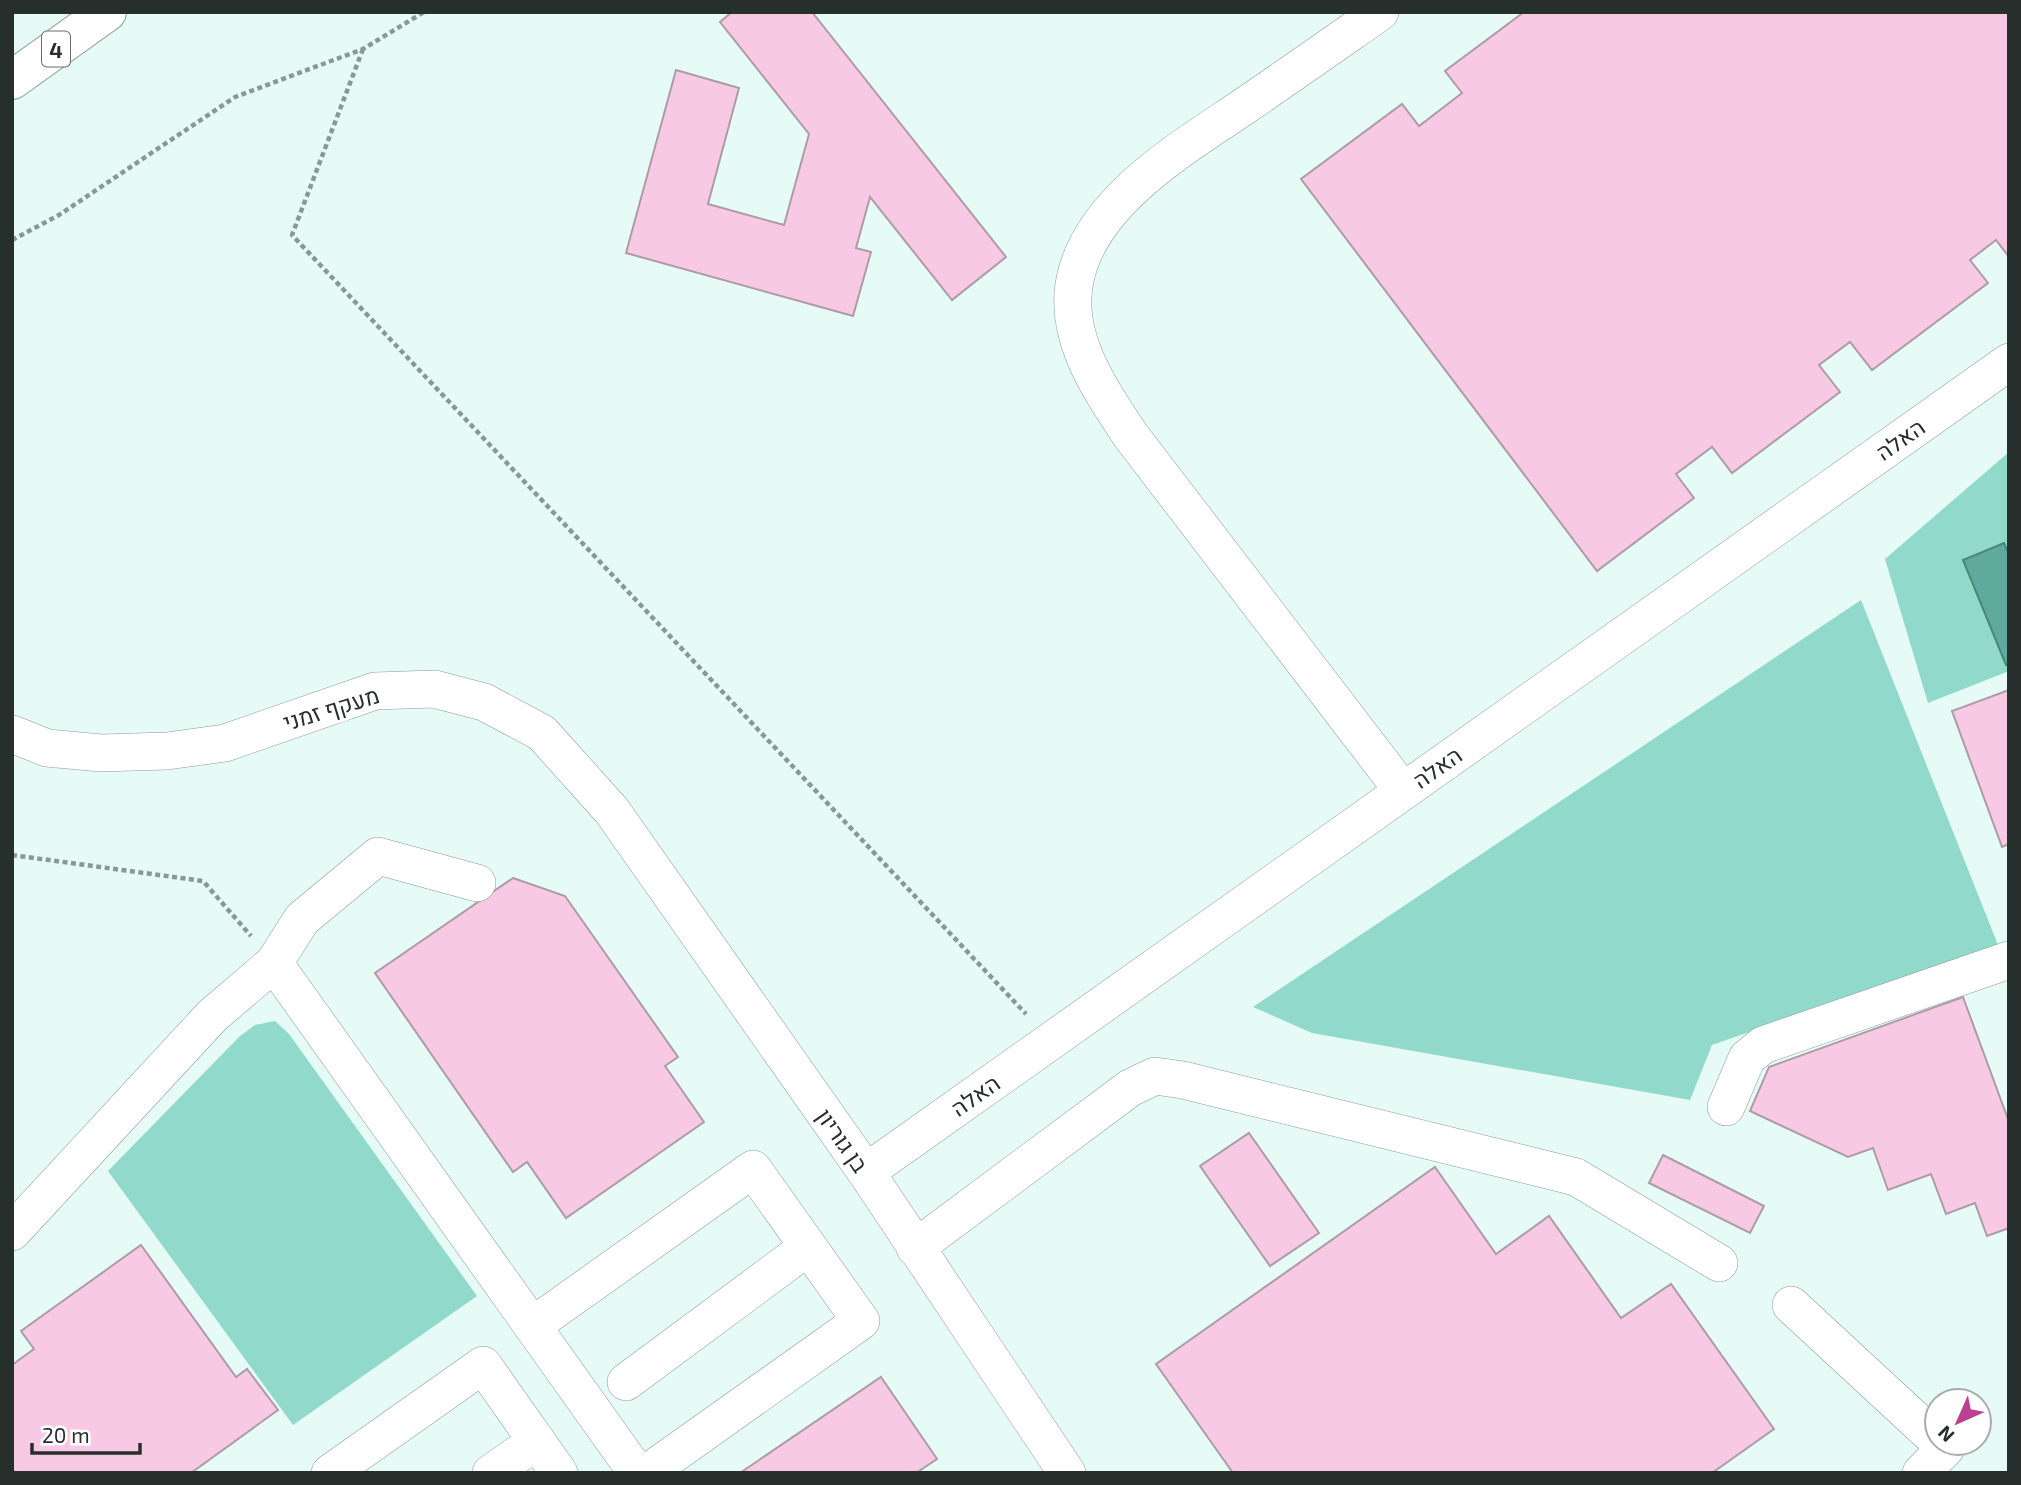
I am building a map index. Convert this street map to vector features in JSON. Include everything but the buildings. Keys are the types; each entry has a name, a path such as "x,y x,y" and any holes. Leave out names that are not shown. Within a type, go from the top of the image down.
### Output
{"highway":[{"name":"4","path":"12,80 107,12"}],"street":[{"path":"1380,12 1156,167 1119,202 1092,239 1075,276 1074,318 1081,351 1103,393 1131,436 1403,791"},
{"name":"האלה","path":"866,1172 2009,362"},
{"name":"מעקף זמני","path":"12,734 47,748 101,752 167,751 225,743 375,691 435,689 484,702 542,733 612,811"},
{"name":"בן גוריון","path":"612,811 866,1172 1067,1473"},
{"path":"12,1231 212,1016 274,963 302,919 378,856 477,883"},
{"path":"1726,1107 1746,1058 1763,1045 2009,961"},
{"path":"274,963 637,1473"},
{"path":"915,1248 1130,1087 1155,1076 1182,1080 1576,1177 1719,1263"},
{"path":"532,1326 753,1169 861,1321 647,1473"},
{"path":"626,1382 808,1247"},
{"path":"1791,1305 1923,1426"},
{"path":"330,1473 482,1364 559,1473"},
{"path":"491,1473 537,1441"},
{"path":"1921,1473 1937,1457"}],"path":[{"path":"12,240 59,215 236,97 363,49 424,12"},
{"path":"363,49 292,235 1051,1041"},
{"path":"12,855 204,881 274,963"}],"shaded area":[{"path":"2009,452 2009,671 1928,703 1885,559"},
{"path":"2004,543 2009,554 2009,663 2006,665 1963,560"},
{"path":"1861,600 1998,945 1712,1045 1690,1100 1312,1033 1253,1007"},
{"path":"275,1021 289,1034 477,1296 293,1425 108,1171 240,1036 255,1025"}]}
